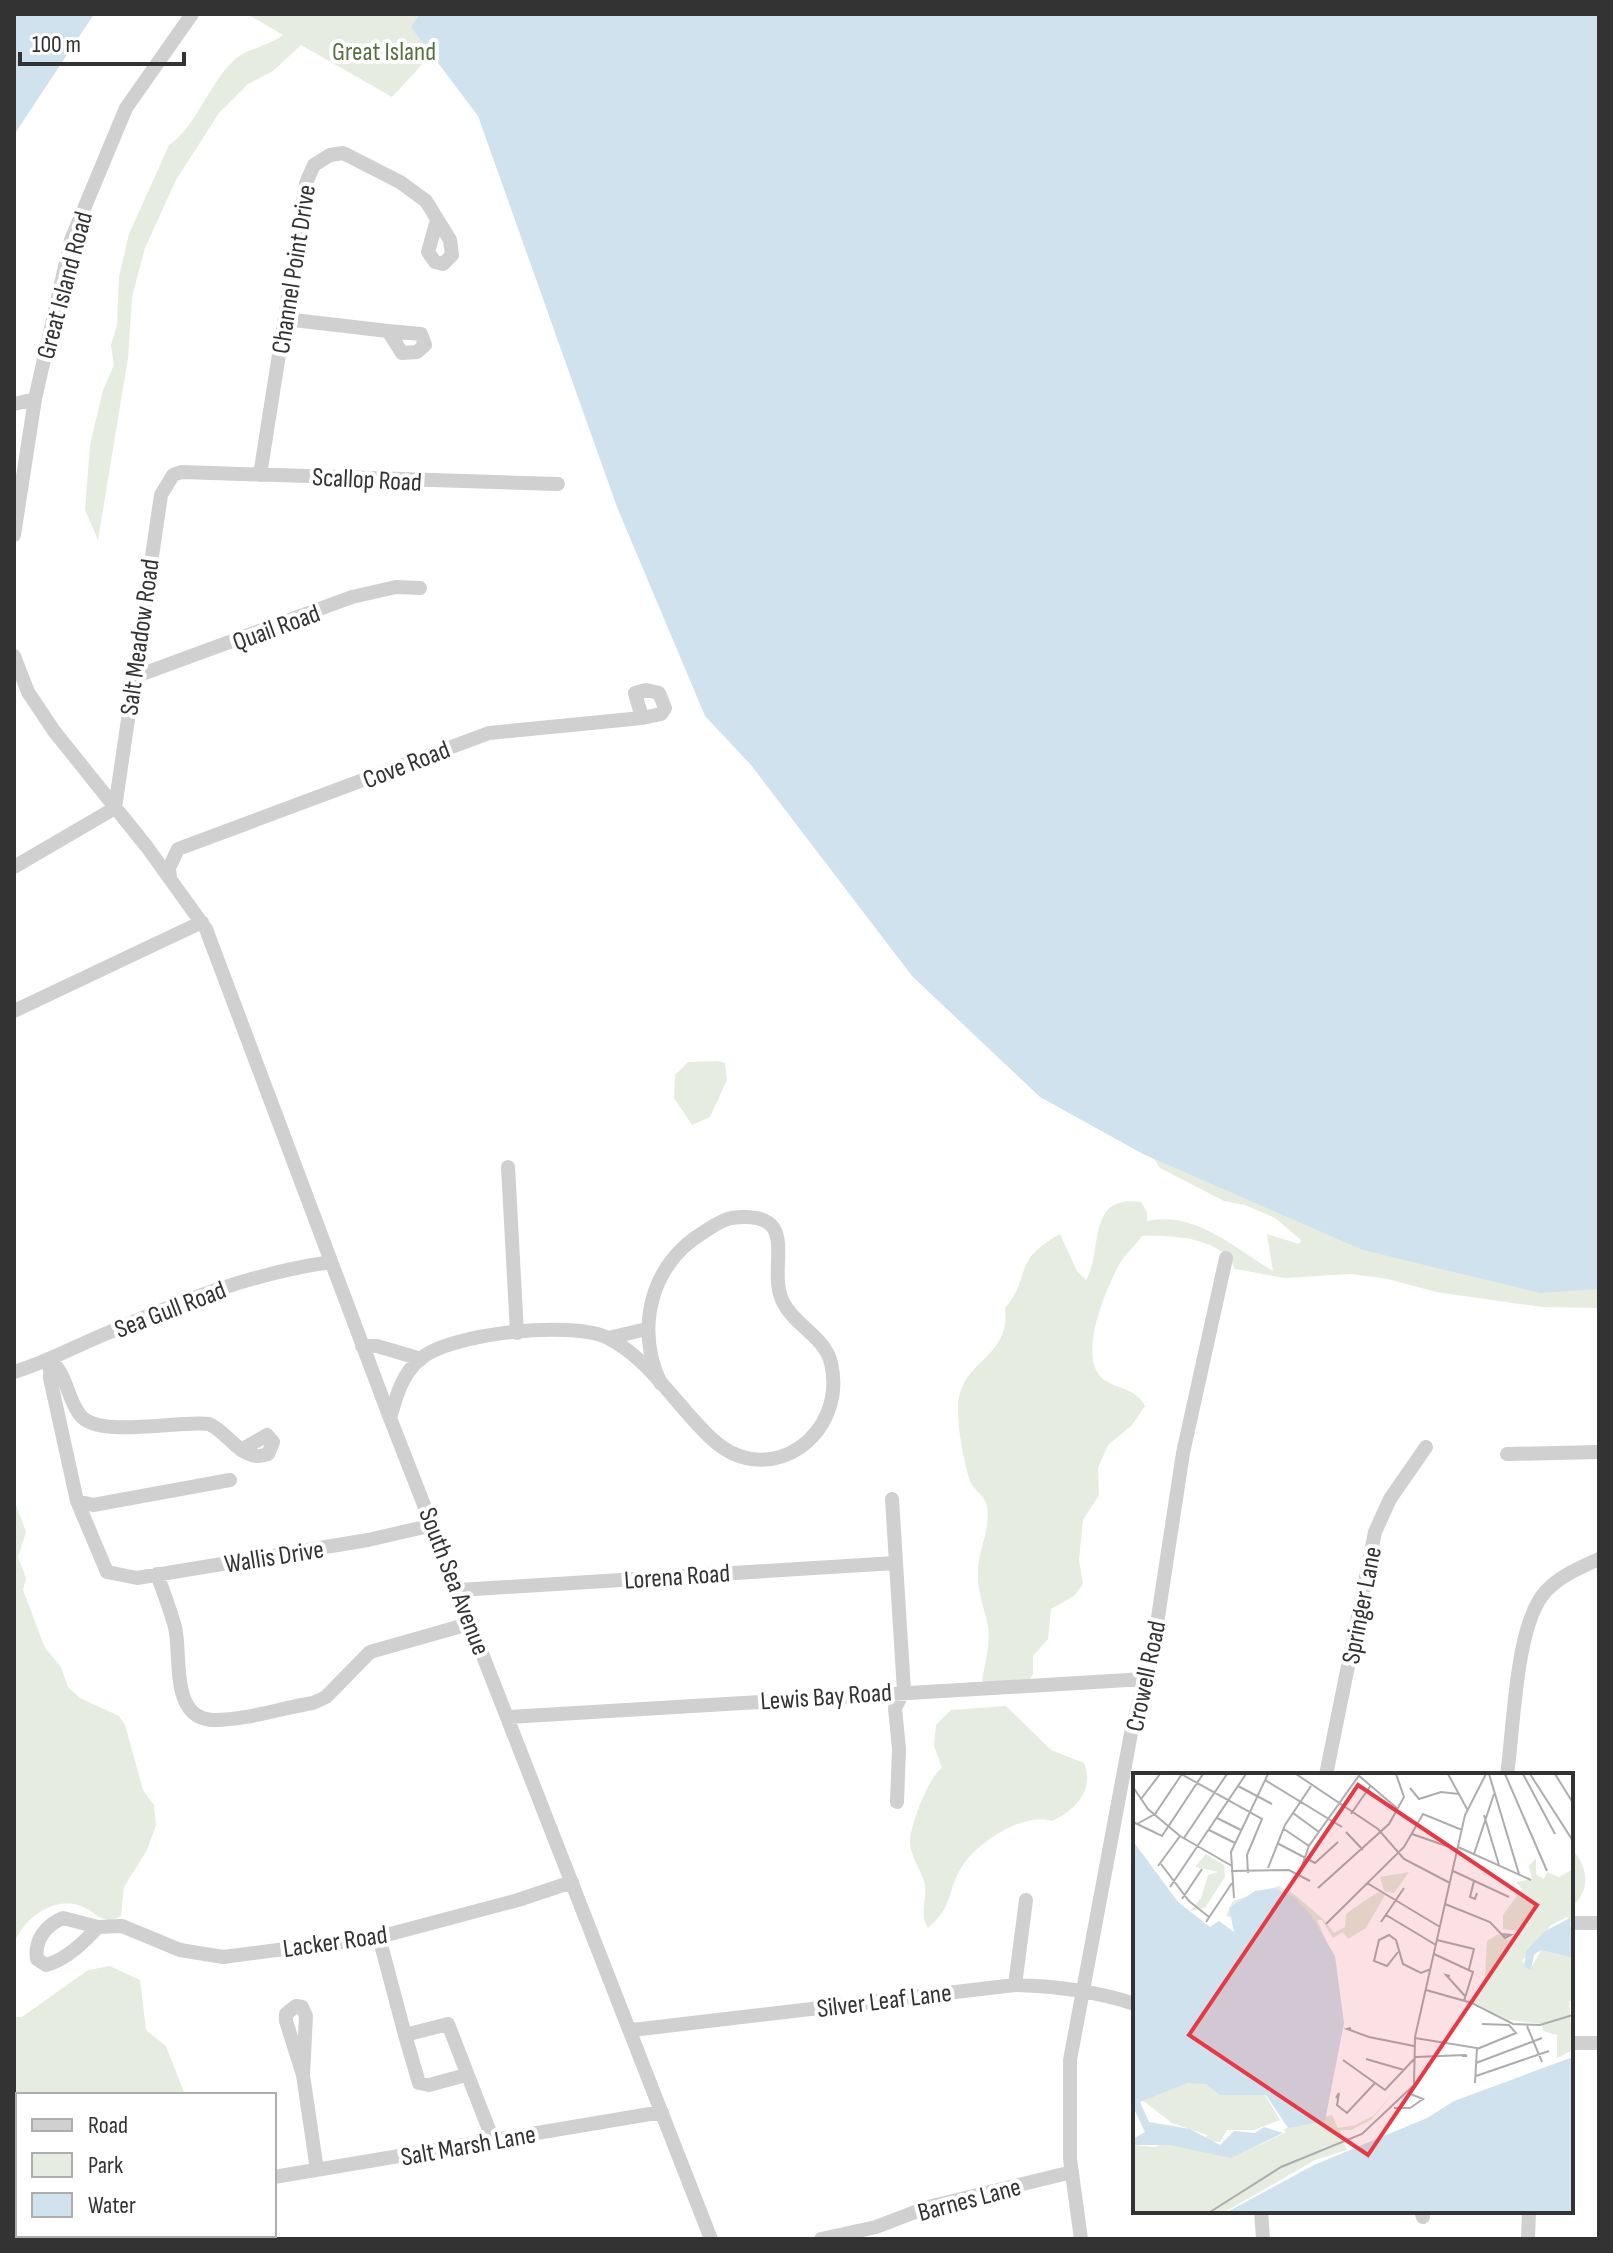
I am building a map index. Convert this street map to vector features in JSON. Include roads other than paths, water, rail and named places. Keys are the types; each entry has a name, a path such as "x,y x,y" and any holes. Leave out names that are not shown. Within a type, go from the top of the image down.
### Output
{"street":[{"name":"Great Island Road","path":"14,535 35,399 71,240 126,108 192,14"},
{"name":"Channel Point Drive","path":"260,475 304,191 310,171 321,160 343,153 418,194 437,220"},
{"path":"285,319 388,331"},
{"path":"14,404 35,399"},
{"name":"Scallop Road","path":"177,473 558,484"},
{"name":"Salt Meadow Road","path":"115,808 161,495 168,480 177,473"},
{"name":"Quail Road","path":"134,677 352,597 396,587 420,588"},
{"path":"14,656 28,692 202,922 14,1011"},
{"name":"Cove Road","path":"147,847 178,849 489,733 642,718"},
{"path":"14,867 115,808"},
{"path":"170,878 169,868 178,849"},
{"name":"South Sea Avenue","path":"202,922 362,1346 632,2030 711,2239"},
{"path":"508,1167 517,1333"},
{"path":"390,1418 399,1389 421,1359 455,1345 517,1333 585,1331 608,1338 661,1384 717,1444 748,1458 777,1458 802,1446 828,1417 834,1391 829,1355 783,1302 779,1289 778,1234 760,1220 726,1219 687,1242 655,1288 647,1329 651,1363 661,1384"},
{"name":"Crowell Road","path":"1081,2239 1072,2172 1068,2088 1082,1990 1144,1679 1153,1650 1183,1453 1226,1258"},
{"name":"Sea Gull Road","path":"14,1372 50,1360 186,1300 247,1280 331,1262"},
{"path":"608,1338 647,1329"},
{"path":"362,1346 377,1346 421,1359"},
{"path":"50,1360 59,1368 73,1402 87,1422 107,1427 209,1424 241,1450"},
{"path":"50,1360 50,1378 77,1501 93,1505 230,1480"},
{"name":"Springer Lane","path":"1326,1773 1375,1532 1390,1499 1426,1447"},
{"path":"1507,1454 1599,1452"},
{"path":"892,1499 904,1691 895,1708 899,1749 897,1802"},
{"name":"Wallis Drive","path":"77,1501 107,1572 114,1576 137,1578 352,1543 433,1525"},
{"path":"1507,1773 1524,1644 1536,1605 1552,1585 1599,1559"},
{"name":"Lorena Road","path":"459,1590 895,1563"},
{"path":"157,1574 175,1630 180,1685 190,1709 203,1719 228,1719 313,1703 326,1697 370,1652 472,1623"},
{"name":"Lewis Bay Road","path":"509,1717 1144,1679"},
{"name":"Lacker Road","path":"98,1927 122,1926 180,1950 208,1957 379,1937 518,1900 572,1882"},
{"path":"1015,1985 1026,1900"},
{"path":"1573,1923 1599,1923"},
{"path":"379,1937 419,2083 429,2085 466,2075"},
{"name":"Silver Leaf Lane","path":"632,2030 1015,1985 1082,1990 1133,2003"},
{"path":"405,2035 448,2024 493,2140"},
{"path":"1573,2043 1599,2043"},
{"path":"303,2075 317,2170"},
{"name":"Salt Marsh Lane","path":"276,2177 662,2112"},
{"name":"Barnes Lane","path":"821,2239 876,2227 928,2207 1072,2172"},
{"path":"1261,2213 1263,2239"},
{"path":"1528,2239 1529,2213"}],"water":[{"path":"14,14 94,14 14,135"},
{"path":"420,14 1599,14 1599,1289 1540,1293 1363,1250 1143,1154 1040,1097 912,976 751,765 705,716 617,507 478,116 411,27"}],"park label":[{"name":"Great Island","path":"384,51"}]}
